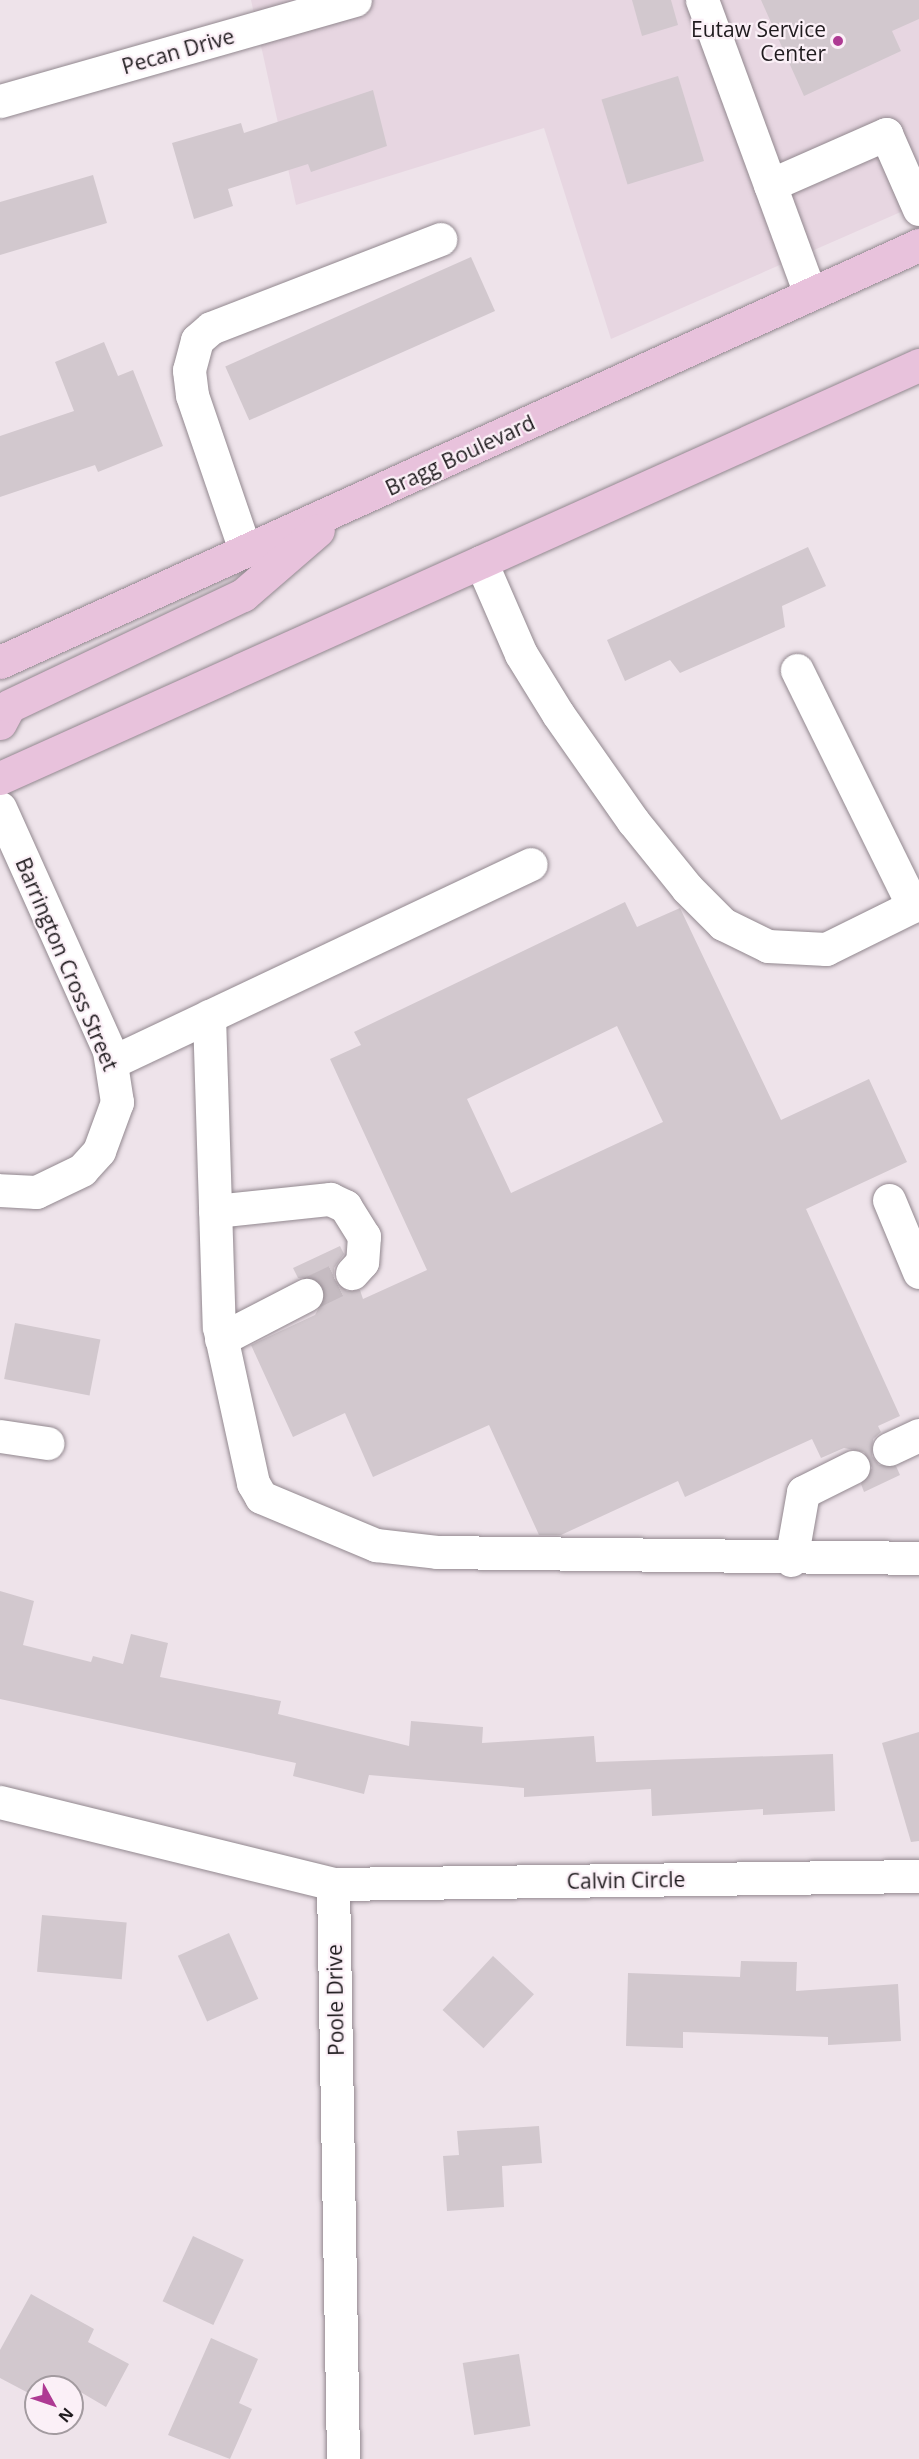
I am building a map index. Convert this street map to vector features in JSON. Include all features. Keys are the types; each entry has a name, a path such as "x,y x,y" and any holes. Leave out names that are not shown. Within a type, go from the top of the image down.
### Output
{"main road":[{"name":"Bragg Boulevard","path":"0,662 245,550 342,509 919,245"},
{"path":"0,778 919,365"},
{"path":"0,723 9,706 243,595 342,509"}],"street":[{"name":"Pecan Drive","path":"0,101 355,0"},
{"path":"702,0 810,294"},
{"path":"770,185 886,134 919,209"},
{"path":"245,550 192,396 189,370 197,340 211,328 440,239"},
{"path":"481,562 521,654 558,714 633,821 723,924 768,946 826,949 916,912 797,670"},
{"name":"Barrington Cross Street","path":"0,808 112,1062 117,1102 99,1150 60,1184 36,1192 0,1190"},
{"path":"112,1062 531,864"},
{"path":"209,1016 221,1339 253,1483 261,1497 376,1545 437,1552 791,1560 919,1558"},
{"path":"215,1212 330,1199 345,1206 364,1236 362,1262 352,1273"},
{"path":"889,1200 919,1272"},
{"path":"221,1339 306,1295"},
{"path":"889,1449 919,1434"},
{"path":"0,1436 47,1443"},
{"path":"791,1560 803,1492 853,1467"},
{"path":"0,1802 333,1884"},
{"name":"Calvin Circle","path":"333,1884 919,1876"},
{"name":"Poole Drive","path":"333,1884 343,2459"}],"shaded area":[{"path":"251,0 919,0 919,204 611,339 544,128 296,205"}],"building":[{"path":"632,0 671,0 678,25 642,36"},
{"name":"Eutaw Service Center","path":"761,0 919,0 919,19 892,31 901,51 804,96"},
{"path":"678,76 704,161 628,185 601,99"},
{"path":"373,90 387,146 311,172 308,164 228,189 233,206 194,219 172,143 241,123 244,133"},
{"path":"93,175 107,223 0,255 0,202"},
{"path":"471,257 495,311 249,420 225,366"},
{"path":"104,342 118,376 133,370 163,446 98,472 95,465 0,497 0,436 74,411 55,362"},
{"path":"808,547 826,586 782,606 785,627 680,673 670,660 625,681 607,640"},
{"path":"625,902 637,927 680,908 781,1120 869,1079 907,1162 806,1209 900,1416 878,1426 881,1432 873,1439 872,1456 879,1465 896,1466 900,1475 864,1492 861,1484 872,1468 864,1452 844,1448 821,1458 812,1439 685,1497 678,1481 561,1535 539,1535 489,1425 373,1477 345,1413 293,1437 251,1345 315,1315 325,1296 323,1287 316,1279 298,1278 293,1268 340,1246 344,1254 334,1268 334,1279 347,1291 360,1290 363,1299 427,1270 330,1059 361,1045 354,1032","holes":["617,1026 663,1122 511,1193 467,1099"]},
{"path":"15,1323 100,1340 90,1396 4,1379"},
{"path":"0,1591 34,1601 23,1645 91,1662 93,1656 123,1664 131,1634 168,1643 160,1677 281,1701 278,1714 409,1746 411,1721 483,1727 482,1743 594,1736 596,1762 833,1754 835,1811 763,1815 763,1809 652,1816 651,1789 524,1797 524,1788 369,1775 364,1794 293,1776 296,1763 0,1699"},
{"path":"919,1732 919,1841 911,1842 882,1743"},
{"path":"42,1915 127,1922 122,1979 37,1972"},
{"path":"229,1933 258,1999 207,2022 178,1956"},
{"path":"493,1956 534,1994 483,2048 443,2010"},
{"path":"741,1961 797,1962 796,1991 898,1984 901,2041 828,2045 828,2037 683,2032 683,2048 626,2046 628,1973 740,1977"},
{"path":"539,2126 542,2163 502,2166 504,2207 447,2211 443,2156 459,2155 457,2131"},
{"path":"193,2236 244,2260 213,2325 163,2301"},
{"path":"31,2294 94,2329 88,2342 129,2364 106,2407 84,2394 84,2375 24,2375 24,2391 0,2378 0,2350"},
{"path":"211,2338 258,2359 239,2403 252,2409 230,2459 168,2435"},
{"path":"519,2354 530,2426 474,2435 463,2363"}],"tunnel":[{"path":"306,1295 352,1273"}],"place":[{"name":"Eutaw Service Center","path":"838,41"}]}
